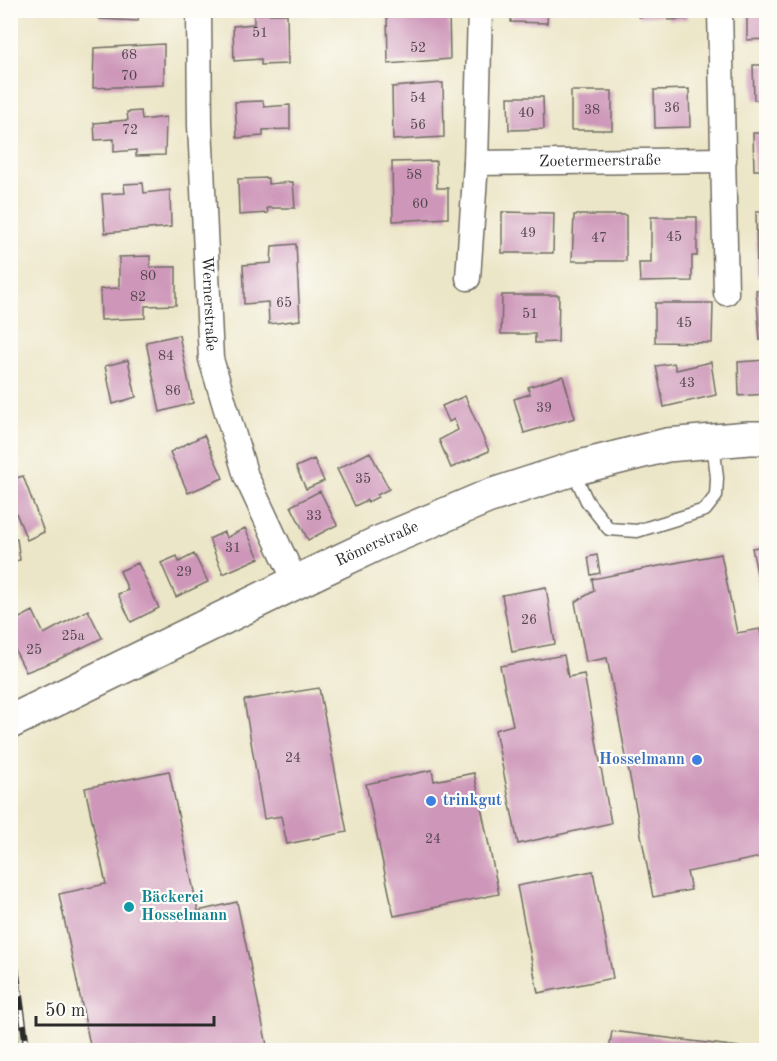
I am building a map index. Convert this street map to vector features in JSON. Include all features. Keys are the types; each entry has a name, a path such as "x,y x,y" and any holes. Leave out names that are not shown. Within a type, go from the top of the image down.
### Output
{"main road":[{"name":"Römerstraße","path":"10,722 376,544 487,497 573,470 667,445 766,438"}],"street":[{"name":"Wernerstraße","path":"199,10 200,125 211,359 246,476 296,583"},
{"path":"468,278 476,163 480,10"},
{"path":"720,10 726,293"},
{"name":"Zoetermeerstraße","path":"476,163 724,160"}],"lane":[{"path":"573,470 587,501 609,529 637,531 705,510 716,496 717,478 713,441"}],"green space":[{"path":"11,982 20,1050 11,1050"}],"building":[{"path":"100,10 162,10 162,14 139,12 138,21 100,19"},
{"path":"449,10 450,59 388,64 387,12"},
{"path":"512,10 548,10 547,23 511,22"},
{"path":"639,10 687,10 687,19 668,20 668,15 639,17"},
{"path":"747,10 766,10 766,39 747,40"},
{"path":"254,14 287,14 288,64 261,65 261,59 234,61 233,26 254,24"},
{"path":"164,44 164,85 93,88 94,48"},
{"path":"753,65 766,65 766,100 754,100"},
{"path":"443,83 444,137 393,140 392,87"},
{"path":"689,89 690,127 655,128 654,90"},
{"path":"571,91 612,91 612,130 571,130"},
{"path":"508,97 543,97 544,129 509,130"},
{"path":"263,101 264,107 290,105 290,129 263,130 263,136 237,138 235,102"},
{"path":"141,111 142,120 166,117 165,155 136,156 136,150 114,152 114,139 95,140 94,123 128,120 127,112"},
{"path":"753,133 766,133 766,170 754,170"},
{"path":"436,161 437,188 448,188 448,218 393,221 392,162"},
{"path":"268,178 268,184 293,182 295,208 267,208 268,213 239,215 238,179"},
{"path":"143,183 144,193 170,190 171,227 105,233 102,194 125,193 124,184"},
{"path":"502,212 554,213 553,253 502,253"},
{"path":"756,212 766,212 766,275 757,275"},
{"path":"574,215 626,215 626,261 572,261"},
{"path":"651,217 697,217 697,256 692,256 692,281 640,282 639,263 651,263"},
{"path":"296,244 300,320 269,324 268,302 244,304 243,265 271,263 272,246"},
{"path":"150,256 150,267 176,267 176,305 145,306 145,318 101,320 100,289 119,288 119,257"},
{"path":"766,289 766,340 760,340 756,290"},
{"path":"502,295 559,295 558,342 535,343 535,334 501,334"},
{"path":"655,303 713,303 712,343 655,342"},
{"path":"179,335 193,403 160,412 146,342"},
{"path":"128,360 136,397 113,404 105,366"},
{"path":"766,360 766,394 739,396 738,362"},
{"path":"711,362 716,395 664,407 656,366 674,363 676,370"},
{"path":"563,376 575,418 524,433 514,399 530,394 528,387"},
{"path":"465,396 489,451 451,468 439,440 458,430 454,419 449,422 442,406"},
{"path":"204,435 223,478 188,493 170,452"},
{"path":"370,452 389,489 368,502 367,500 355,506 337,469"},
{"path":"314,459 324,481 306,489 296,467"},
{"path":"23,476 44,532 27,540 10,498 10,480"},
{"path":"320,491 337,525 308,540 291,506"},
{"path":"245,528 259,558 223,574 209,539 224,532 226,538"},
{"path":"17,539 20,560 10,562 10,540"},
{"path":"766,546 766,615 765,615 752,548"},
{"path":"194,554 208,582 176,597 161,563 177,556 179,562"},
{"name":"Hosselmann","path":"721,554 737,633 760,629 766,664 766,856 687,872 691,890 653,897 607,658 586,662 575,602 594,591 592,579"},
{"path":"597,555 600,573 591,575 588,557"},
{"path":"138,563 159,608 131,622 118,594 128,590 120,571"},
{"path":"546,587 555,644 512,652 502,595"},
{"path":"88,610 102,638 26,672 10,640 10,623 33,611 44,634"},
{"path":"564,655 568,677 584,674 611,823 518,844 495,730 513,725 500,666"},
{"path":"319,688 347,832 287,844 281,816 264,819 244,700"},
{"path":"432,770 434,781 474,773 499,894 394,916 366,784"},
{"name":"Bäckerei Hosselmann","path":"169,771 198,911 237,902 268,1050 91,1050 59,894 106,884 85,788"},
{"path":"593,871 613,978 538,993 517,886"},
{"path":"612,1031 739,1047 738,1050 609,1050"}],"railway":[{"path":"10,927 27,1050"}],"place":[{"name":"Hosselmann","path":"697,760"},
{"name":"trinkgut","path":"431,801"},
{"name":"Bäckerei Hosselmann","path":"129,907"}]}
